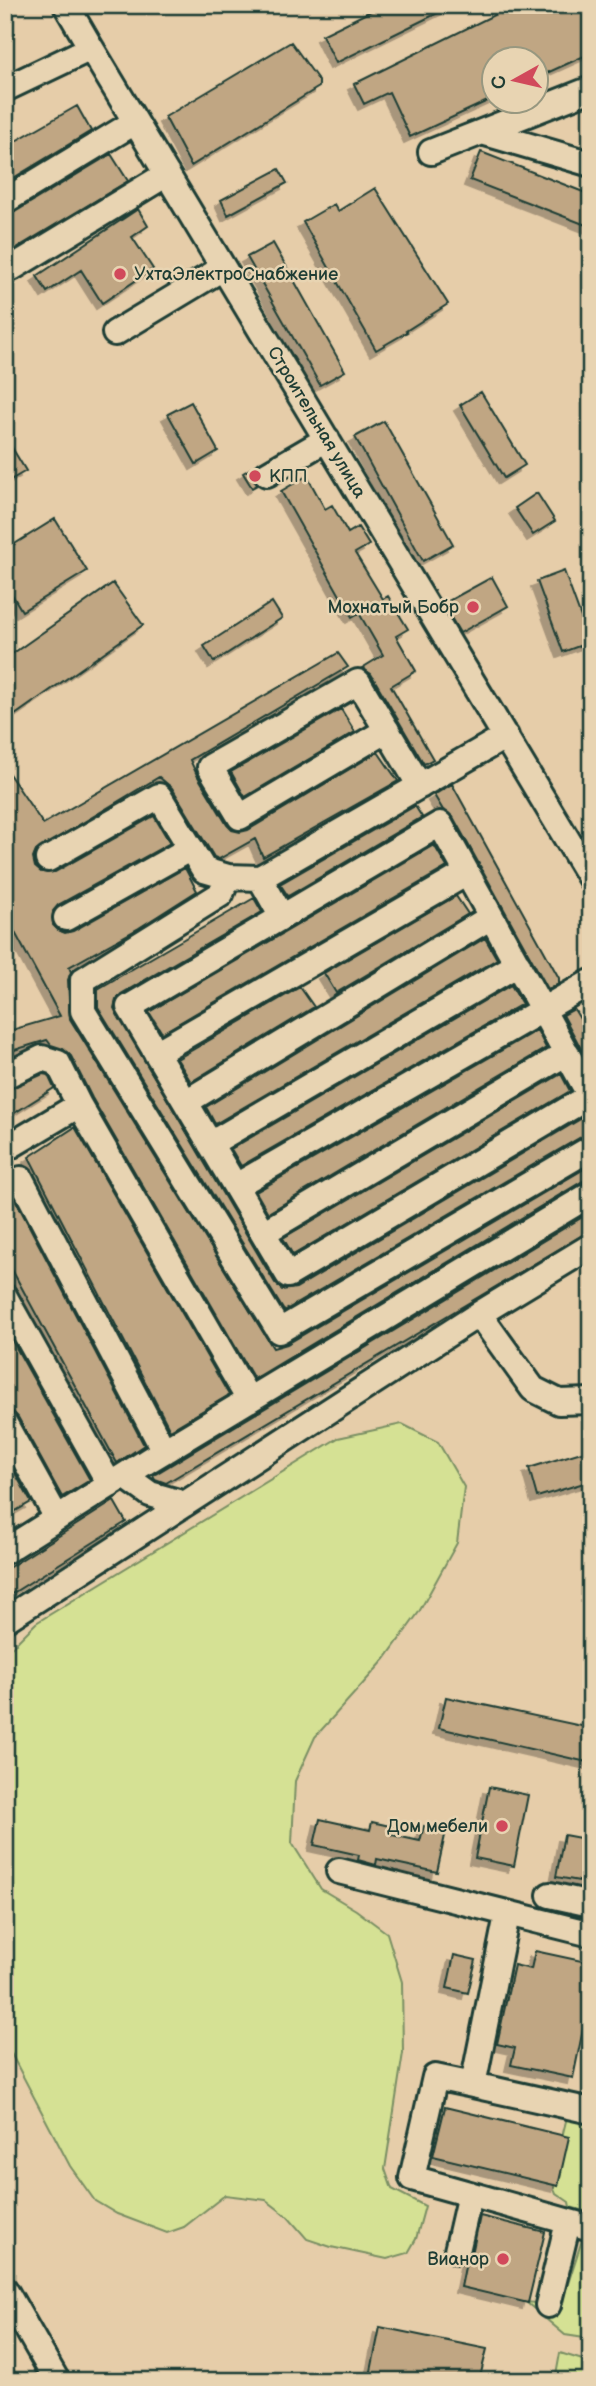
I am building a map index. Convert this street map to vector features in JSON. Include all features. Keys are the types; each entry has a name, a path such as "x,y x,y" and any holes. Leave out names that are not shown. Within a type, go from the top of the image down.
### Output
{"street":[{"name":"Строительная улица","path":"65,5 591,879"},
{"path":"5,89 91,48"},
{"path":"431,152 591,89"},
{"path":"8,199 135,121"},
{"path":"482,132 591,164"},
{"path":"12,268 167,174"},
{"path":"115,333 223,268"},
{"path":"267,474 327,439"},
{"path":"387,730 240,817 210,767 358,682 387,730 420,786"},
{"path":"48,859 159,796 204,870 228,877 260,878 506,736"},
{"path":"440,824 491,917 590,1096 288,1275 129,1007 440,824"},
{"path":"66,918 191,848"},
{"path":"156,1053 467,873"},
{"path":"228,877 221,894 83,980 83,1011 279,1331 591,1148"},
{"path":"260,878 282,917"},
{"path":"186,1102 491,917"},
{"path":"210,1144 518,964"},
{"path":"236,1186 591,982"},
{"path":"263,1233 567,1053"},
{"path":"5,1076 42,1058 58,1063 79,1105 249,1400"},
{"path":"5,1149 79,1105"},
{"path":"21,1179 164,1451"},
{"path":"8,1544 57,1518 591,1194"},
{"path":"5,1620 479,1314 591,1247"},
{"path":"5,1297 117,1481 185,1504"},
{"path":"479,1314 533,1389 559,1402 591,1401"},
{"path":"5,1424 57,1518"},
{"path":"339,1871 591,1934"},
{"path":"550,1895 591,1904"},
{"path":"473,2085 507,1915"},
{"path":"548,2305 579,2225 412,2178 435,2077 591,2111"},
{"path":"457,2252 470,2194"},
{"path":"5,2290 57,2381"}],"green space":[{"path":"402,1424 438,1442 464,1487 457,1543 419,1612 385,1659 315,1737 295,1781 292,1843 321,1889 387,1933 402,1982 403,2053 385,2169 392,2189 425,2206 416,2239 408,2253 387,2259 331,2247 307,2239 288,2217 266,2200 225,2195 184,2227 167,2233 117,2214 95,2201 70,2166 5,2042 5,1654 36,1623 338,1438"},
{"path":"568,2113 591,2113 591,2213 570,2207 569,2202 556,2193 554,2188 563,2155 563,2133"},
{"path":"591,2235 591,2339 565,2335 526,2302 545,2304 553,2298 563,2299 583,2237"},
{"path":"560,2353 589,2362 584,2381 555,2381"},
{"path":"5,2355 20,2381 5,2381"}],"building":[{"path":"383,5 454,5 336,63 322,35"},
{"path":"514,5 591,5 591,53 550,72 550,46 480,46 480,104 410,137 389,92 364,104 354,84"},
{"path":"291,42 319,81 319,87 191,166 165,117"},
{"path":"77,106 91,131 5,183 5,147"},
{"path":"481,152 591,195 591,227 470,180"},
{"path":"111,154 128,181 5,255 5,218"},
{"path":"279,169 287,183 228,215 221,200"},
{"path":"375,188 448,304 376,350 303,222 334,204 338,211"},
{"path":"138,209 148,226 132,237 153,269 102,303 81,270 47,292 37,276"},
{"path":"273,243 345,371 320,385 247,257"},
{"path":"481,392 525,465 504,478 460,405"},
{"path":"191,402 218,451 196,464 168,414"},
{"path":"384,421 453,544 423,561 355,437"},
{"path":"5,436 26,471 5,483"},
{"path":"255,466 252,475 257,485 252,488 243,473"},
{"path":"307,476 325,509 332,505 348,533 358,527 369,545 355,553 383,599 388,596 408,629 396,636 416,671 391,686 433,759 424,764 371,674 362,668 383,655 359,613 352,617 281,491"},
{"path":"537,493 555,521 533,535 515,508"},
{"path":"55,519 87,571 22,611 5,583 5,550"},
{"path":"564,571 590,642 563,652 537,581"},
{"name":"Мохнатый Бобр","path":"492,577 508,606 460,633 443,604"},
{"path":"113,583 143,625 5,722 5,659"},
{"path":"272,602 282,618 214,662 204,646"},
{"path":"338,653 348,667 190,760 197,775 227,825 240,832 248,830 378,752 398,781 263,857 255,839 219,859 214,857 172,788 159,777 36,851 33,858 35,867 41,872 55,872 154,816 170,843 58,905 53,911 53,925 65,933 185,868 197,891 139,928 69,967 70,1019 273,1348 287,1344 591,1165 591,1179 583,1181 254,1379 92,1098 71,1056 47,1040 5,1053 5,1032 60,1016 5,914 5,768 43,824"},
{"path":"341,709 355,732 245,797 231,772"},
{"path":"452,784 559,978 559,983 555,986 548,989 453,817 443,810 434,795"},
{"path":"415,806 422,817 288,896 280,884"},
{"path":"434,845 447,867 162,1033 149,1012"},
{"path":"456,896 468,914 336,993 324,973"},
{"path":"254,898 262,912 121,994 114,1008 275,1283 282,1290 296,1288 589,1114 591,1117 591,1131 284,1311 98,1007 98,989"},
{"path":"485,938 497,959 215,1124 206,1107"},
{"path":"511,985 522,1004 241,1166 231,1149"},
{"path":"300,987 314,1007 191,1082 177,1059"},
{"path":"574,1009 591,1037 591,1067 563,1015"},
{"path":"537,1030 546,1048 268,1213 256,1192"},
{"path":"43,1074 48,1075 54,1088 5,1119 5,1091"},
{"path":"561,1074 570,1091 293,1255 283,1238"},
{"path":"75,1127 229,1395 170,1430 29,1157"},
{"path":"5,1180 144,1445 117,1463 5,1257"},
{"path":"591,1212 591,1230 166,1483 155,1479 153,1475"},
{"path":"5,1328 90,1480 62,1497 18,1417 5,1409"},
{"path":"591,1449 591,1481 537,1497 529,1468"},
{"path":"5,1455 31,1502 5,1517"},
{"path":"114,1501 126,1522 5,1598 5,1570"},
{"path":"446,1697 591,1728 591,1763 439,1728"},
{"name":"Дом мебели","path":"489,1787 528,1795 514,1866 475,1858"},
{"path":"320,1819 370,1830 372,1822 394,1827 392,1835 420,1841 424,1826 446,1831 437,1872 377,1859 376,1865 358,1860 359,1855 314,1845"},
{"path":"564,1835 591,1840 591,1883 556,1877"},
{"path":"535,1951 591,1963 591,2006 588,2005 573,2078 511,2065 515,2048 497,2044 514,1965 531,1969"},
{"path":"454,1955 476,1960 468,1993 447,1988"},
{"path":"445,2107 569,2137 558,2186 433,2156"},
{"name":"Вианор","path":"480,2216 545,2232 528,2303 461,2287"},
{"path":"380,2327 487,2349 479,2381 369,2381"}],"place":[{"name":"УхтаЭлектроСнабжение","path":"120,274"},
{"name":"КПП","path":"255,476"},
{"name":"Мохнатый Бобр","path":"473,607"},
{"name":"Дом мебели","path":"502,1826"},
{"name":"Вианор","path":"503,2259"}]}
